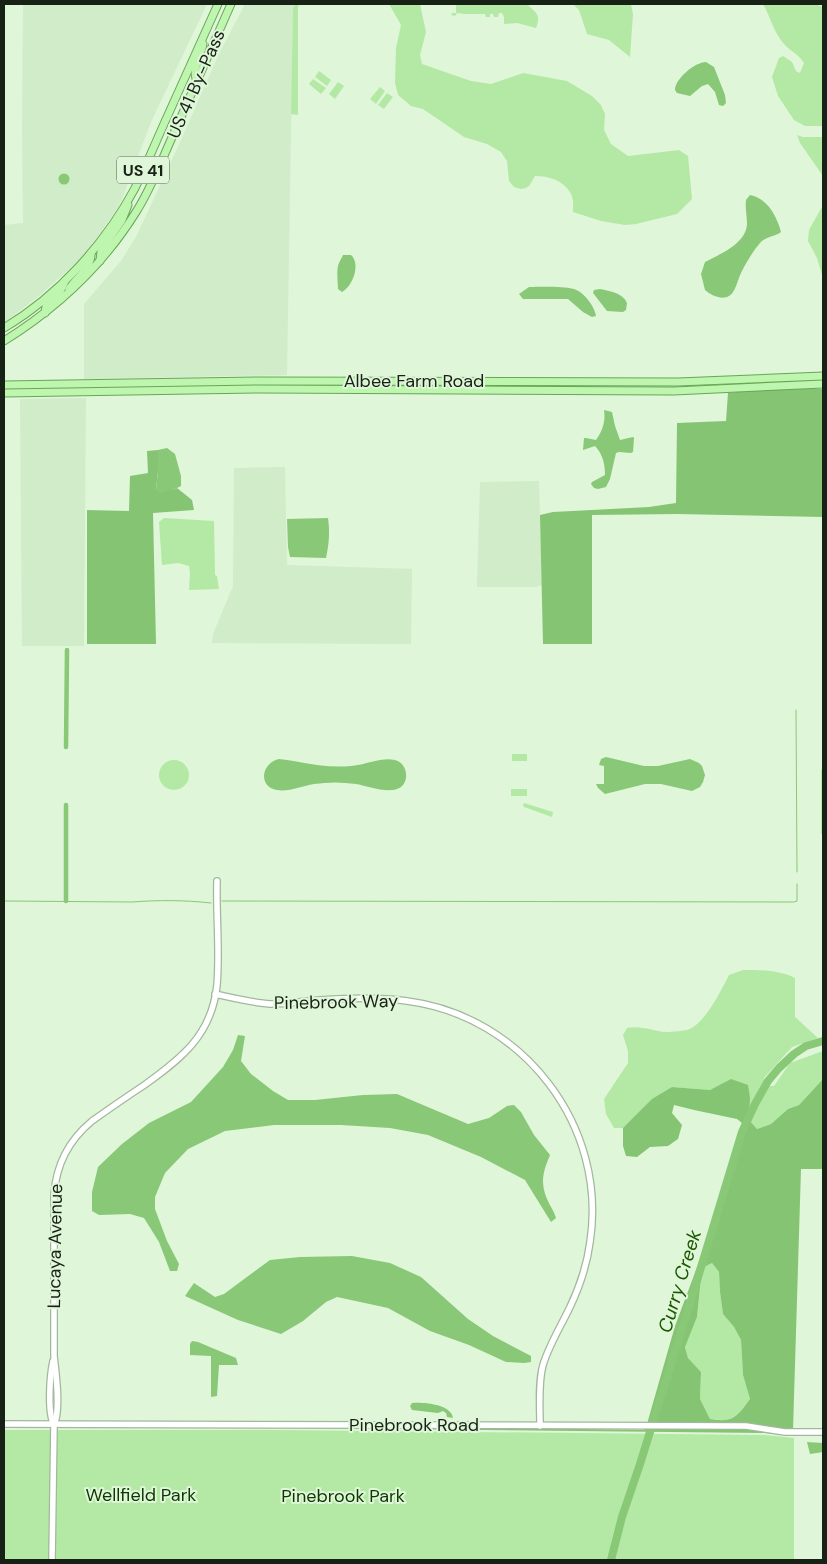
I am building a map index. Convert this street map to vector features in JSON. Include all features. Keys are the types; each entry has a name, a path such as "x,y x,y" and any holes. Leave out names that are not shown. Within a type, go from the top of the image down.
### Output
{"main road":[{"name":"US 41 By-Pass","path":"4,328 29,311 66,278 91,253 113,224 151,154 218,4"},
{"name":"US 41 By-Pass","path":"4,341 64,298 100,261 137,211 162,160 231,4"},
{"path":"197,81 194,70 206,31"},
{"path":"151,154 162,160"},
{"path":"100,261 101,252 125,216 132,192"},
{"path":"64,298 73,282 89,264 91,253"},
{"path":"45,313 46,306 59,294 66,278"},
{"name":"Albee Farm Road","path":"4,385 223,381 678,382 823,376"},
{"path":"654,390 666,387 729,385 731,380"},
{"path":"350,381 350,389"},
{"name":"Albee Farm Road","path":"4,393 206,389 707,390 823,384"},
{"path":"50,385 50,393"}],"street":[{"name":"Lucaya Avenue","path":"52,1560 54,1424 50,1416 50,1377 54,1356 54,1195 57,1171 74,1138 86,1126 166,1070 185,1053 196,1040 206,1023 215,994 217,972 218,881"},
{"name":"Pinebrook Way","path":"215,994 265,1003 376,999 408,1001 436,1006 472,1020 505,1040 532,1063 554,1090 570,1116 584,1152 591,1186 592,1227 582,1276 543,1365 540,1426"},
{"name":"Pinebrook Road","path":"4,1424 750,1426 785,1432 823,1432"}],"shaded area":[{"path":"23,4 207,4 151,122 120,204 88,252 39,296 4,323 4,225 23,223"},
{"path":"245,4 295,4 293,8 287,375 84,379 84,304 121,261 136,237 218,56"},
{"path":"706,62 714,67 725,95 726,103 723,106 719,105 715,92 708,84 702,86 690,96 677,93 675,90 678,81 686,72"},
{"path":"64,173 70,179 64,185 58,179"},
{"path":"750,195 766,204 777,220 781,232 765,239 757,246 730,295 724,298 712,295 705,290 701,274 705,262 725,252 742,237 746,231 747,224 746,200"},
{"path":"343,255 351,255 354,259 355,269 352,280 342,292 338,289 337,272"},
{"path":"529,287 574,289 582,293 588,300 594,308 596,316 592,317 583,312 568,299 523,299 519,294"},
{"path":"600,289 616,293 622,297 627,303 626,310 623,312 607,311 593,293 594,290"},
{"path":"770,388 823,389 823,517 677,514 592,515 592,644 543,644 540,515 553,512 649,507 676,503 677,423 726,421 728,393"},
{"path":"86,398 84,646 22,646 20,399"},
{"path":"604,410 612,412 620,440 634,438 633,452 616,453 610,479 606,487 598,489 594,488 591,484 605,475 602,456 595,446 583,450 584,438 596,440 600,433 604,422"},
{"path":"167,448 175,454 181,476 181,486 161,493 156,490 158,450"},
{"path":"158,450 156,490 173,490 177,488 192,500 194,510 153,513 156,644 87,644 87,510 129,511 130,476 148,473 147,451"},
{"path":"285,467 287,565 412,569 411,644 212,643 213,634 233,586 234,468"},
{"path":"539,481 542,586 477,587 480,482"},
{"path":"328,518 329,538 326,558 290,557 287,519"},
{"path":"606,757 644,766 658,766 690,759 702,766 705,775 700,787 692,791 661,784 645,784 605,794 596,784 604,784 604,766 599,765 601,759"},
{"path":"279,759 338,767 391,759 402,764 405,769 406,778 403,785 392,790 335,782 277,790 267,784 264,775 268,765"},
{"path":"238,1035 245,1036 241,1061 251,1074 288,1100 397,1094 468,1124 489,1118 507,1106 514,1105 521,1112 534,1135 550,1155 544,1172 543,1182 547,1199 556,1218 551,1222 525,1180 481,1157 428,1135 390,1128 341,1125 274,1125 225,1131 188,1149 165,1173 155,1197 155,1209 167,1241 179,1264 177,1271 170,1271 159,1242 144,1218 130,1214 99,1215 92,1211 92,1192 98,1167 122,1144 149,1123 191,1102 223,1067 233,1050"},
{"path":"731,1079 748,1085 750,1098 749,1120 757,1129 771,1124 788,1109 799,1105 823,1079 823,1169 801,1169 793,1430 751,1424 647,1424 675,1326 708,1238 742,1123 737,1119 674,1105 672,1113 682,1125 678,1139 668,1146 650,1147 637,1157 626,1156 623,1146 623,1128 652,1099 672,1087 710,1090","holes":["712,1263 719,1272 723,1314 734,1327 741,1340 743,1375 750,1399 738,1414 724,1420 710,1419 700,1399 701,1372 688,1358 685,1347 697,1317 702,1268"]},
{"path":"352,1256 390,1263 421,1277 468,1319 493,1336 531,1356 531,1362 506,1362 469,1345 430,1331 388,1308 337,1297 326,1302 303,1321 281,1334 238,1320 185,1296 194,1283 215,1297 224,1294 270,1260 300,1257"},
{"path":"192,1341 236,1358 238,1365 219,1365 217,1396 211,1397 211,1356 190,1355 190,1344"},
{"path":"412,1403 442,1407 451,1413 453,1418 447,1417 443,1411 438,1413 412,1410 410,1406"},
{"path":"298,1428 644,1430 645,1428 750,1429 793,1434 793,1436 765,1433"},
{"path":"807,1442 823,1443 823,1452 810,1454"}],"green space":[{"path":"295,4 299,4 298,115 291,114 293,8"},
{"path":"389,4 420,4 426,32 420,55 422,64 471,81 491,84 523,73 567,81 592,96 601,105 605,114 604,130 611,144 628,156 679,150 688,156 692,199 677,214 625,225 601,221 573,212 573,199 570,192 563,184 550,178 535,176 526,188 514,187 509,181 507,161 501,152 487,144 464,137 423,109 411,106 398,95 395,83 396,48 401,25"},
{"path":"456,4 527,4 536,12 538,20 536,28 517,23 504,24 502,13 499,13 498,17 494,17 493,14 490,14 490,17 486,17 485,14 457,13 455,16 451,15 456,13"},
{"path":"573,4 631,4 633,14 630,57 609,40 587,34 579,10"},
{"path":"763,4 815,4 823,7 823,126 805,126 794,120 778,96 772,77 779,58 783,56 792,62 796,71 800,73 804,63 781,40"},
{"path":"319,71 331,80 327,86 315,77"},
{"path":"313,79 326,88 321,94 309,84"},
{"path":"338,82 344,86 335,99 329,94"},
{"path":"380,87 385,91 376,104 370,99"},
{"path":"387,93 393,97 384,109 378,105"},
{"path":"797,135 803,137 823,137 823,176 800,143"},
{"path":"823,205 823,278 817,258 808,241 809,230"},
{"path":"164,518 214,521 215,575 217,576 219,589 189,590 189,566 178,563 162,565 159,522"},
{"path":"512,754 527,754 527,761 512,761"},
{"path":"174,760 185,764 189,775 185,786 174,790 163,786 159,775 163,764"},
{"path":"823,768 823,834 821,834 821,770"},
{"path":"511,789 527,789 527,796 511,796"},
{"path":"524,803 553,812 552,817 524,807"},
{"path":"743,970 776,972 795,978 795,1017 818,1038 792,1047 764,1078 765,1086 774,1086 790,1063 823,1051 823,1079 799,1105 788,1109 771,1124 757,1129 749,1120 750,1098 731,1080 710,1090 672,1087 623,1128 614,1128 606,1114 604,1099 628,1063 628,1051 623,1035 627,1028 642,1028 666,1032 690,1029 707,1013 729,975"},
{"path":"712,1263 719,1272 723,1314 734,1327 741,1340 743,1375 750,1399 738,1414 724,1420 710,1419 700,1399 701,1372 688,1358 685,1346 697,1317 702,1268"},
{"name":"Pinebrook Park","path":"4,1430 278,1430 765,1435 794,1438 794,1560 4,1560"}],"waterway":[{"path":"66,747 67,650"},
{"path":"796,710 797,872"},
{"path":"66,805 66,901"},
{"path":"222,901 794,902 797,901 797,884"},
{"path":"4,901 191,901 211,903"},
{"name":"Curry Creek","path":"611,1560 622,1517 742,1132 768,1081 779,1068 806,1046 823,1041"}],"park label":[{"name":"Wellfield Park","path":"141,1495"}]}
